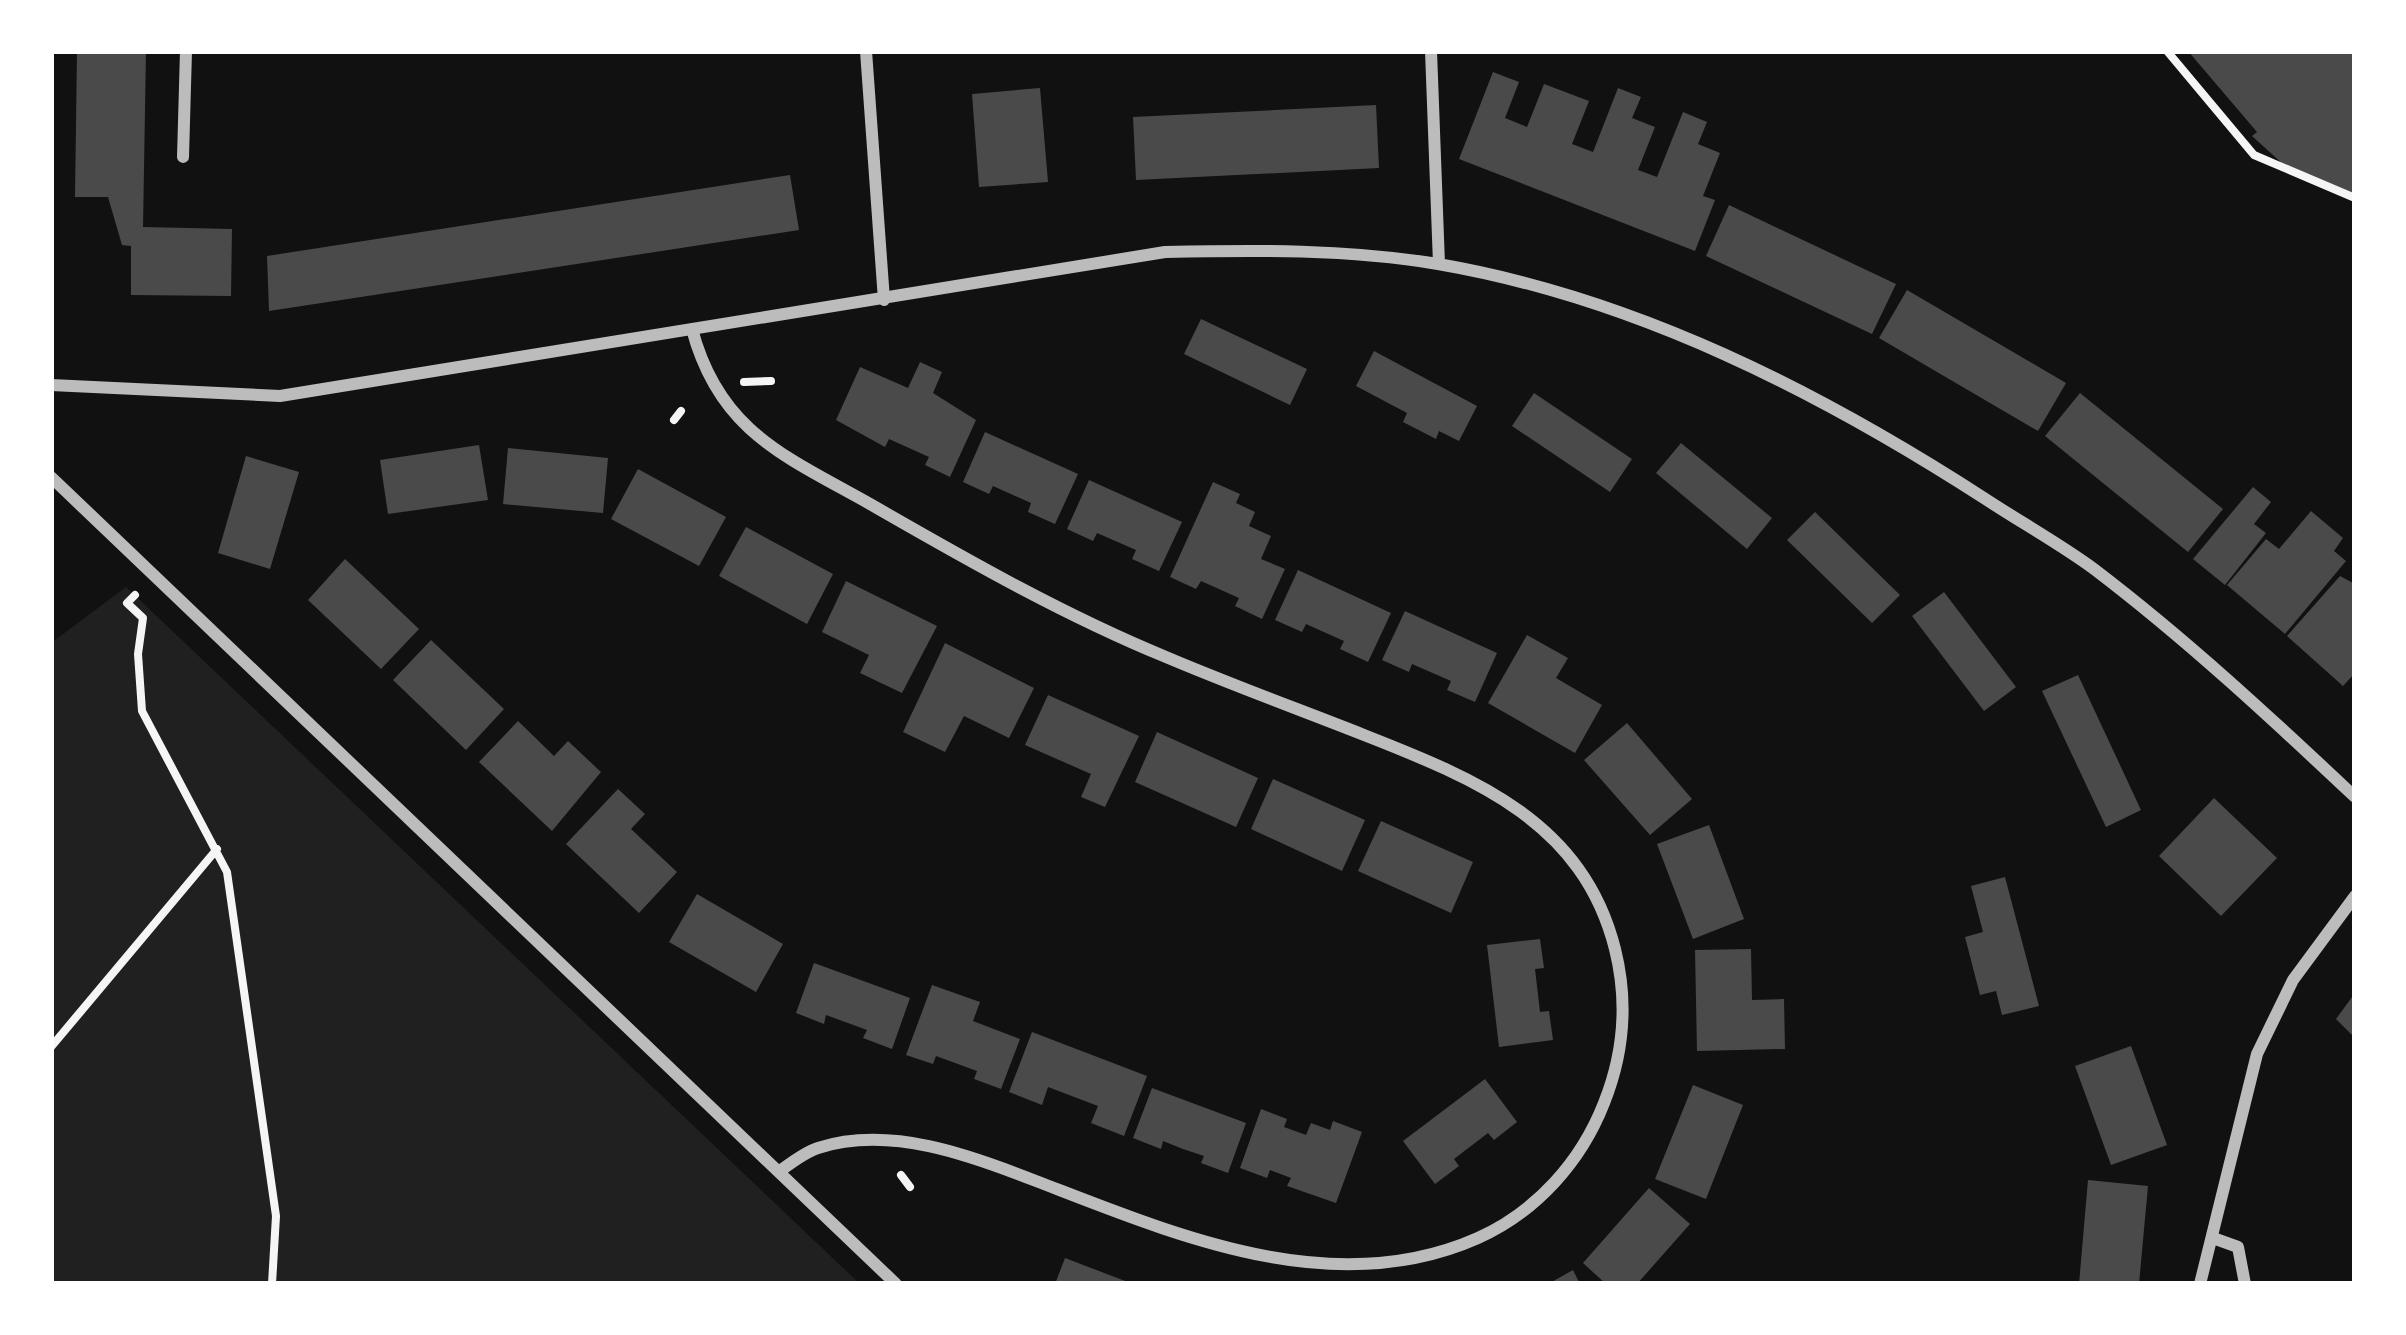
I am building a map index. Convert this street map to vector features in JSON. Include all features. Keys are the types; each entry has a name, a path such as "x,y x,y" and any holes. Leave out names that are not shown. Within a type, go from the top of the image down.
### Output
{"street":[{"path":"183,158 186,51"},
{"path":"866,51 884,300"},
{"path":"1431,51 1438,264"},
{"path":"51,385 280,396 1165,252 1283,249 1438,264 1578,300 1733,356 1897,441 2091,567 2236,686 2355,796"},
{"path":"692,329 715,394 753,435 830,481 1069,613 1163,656 1437,763 1523,808 1559,840 1587,877 1607,918 1622,977 1623,1029 1615,1075 1596,1124 1566,1170 1533,1204 1495,1230 1449,1251 1400,1263 1311,1264 1244,1250 1151,1225 938,1146 860,1142 816,1148 779,1171"},
{"path":"51,477 896,1284"},
{"path":"2200,1284 2232,1139 2257,1054 2293,980 2355,896"},
{"path":"2213,1238 2238,1246 2245,1284"}],"path":[{"path":"2167,51 2254,155 2355,198"},
{"path":"742,382 771,381"},
{"path":"153,576 128,603 143,618 138,654 142,711 227,872 276,1216 272,1284"},
{"path":"51,1047 218,848"},
{"path":"901,1175 910,1187"}],"shaded area":[{"path":"126,587 860,1284 51,1284 51,643"}],"building":[{"path":"77,51 146,51 143,227 232,229 231,296 131,295 131,246 122,245 108,197 75,197"},
{"path":"2188,51 2355,51 2355,197 2285,166 2252,136 2257,132"},
{"path":"1493,72 1519,82 1505,118 1527,127 1544,84 1589,101 1572,144 1593,152 1618,88 1641,97 1632,118 1655,127 1638,170 1657,177 1683,112 1707,122 1698,144 1720,153 1703,196 1715,200 1695,251 1459,159"},
{"path":"1040,88 1048,182 979,187 972,94"},
{"path":"1376,105 1379,168 1136,180 1133,117"},
{"path":"790,175 799,230 269,311 267,256"},
{"path":"1729,205 1896,284 1872,334 1706,256"},
{"path":"1907,290 2066,383 2038,431 1879,338"},
{"path":"1201,319 1307,369 1290,405 1184,354"},
{"path":"1374,351 1477,406 1459,441 1439,431 1436,439 1403,422 1407,413 1356,386"},
{"path":"920,362 942,372 933,393 976,420 950,477 925,465 929,457 889,439 885,447 836,420 860,367 908,388"},
{"path":"1534,393 1632,459 1610,492 1512,426"},
{"path":"2080,393 2223,509 2188,552 2045,436"},
{"path":"985,432 1078,474 1055,524 1028,512 1031,503 993,486 989,494 963,482"},
{"path":"1681,443 1772,518 1747,549 1656,473"},
{"path":"479,445 488,500 388,514 380,460"},
{"path":"508,448 608,458 603,513 503,504"},
{"path":"246,456 299,472 270,569 218,553"},
{"path":"638,469 726,517 699,566 611,519"},
{"path":"1089,480 1182,522 1159,571 1132,559 1136,550 1097,533 1093,541 1067,529"},
{"path":"1213,482 1240,494 1236,503 1255,512 1249,526 1271,536 1261,559 1285,569 1262,619 1235,606 1239,598 1201,581 1196,589 1170,577"},
{"path":"2253,487 2271,502 2254,524 2266,533 2225,585 2193,559"},
{"path":"2311,511 2343,538 2334,551 2346,561 2285,634 2227,585 2266,539 2279,549"},
{"path":"1815,512 1900,595 1872,623 1787,540"},
{"path":"746,527 833,574 807,624 719,576"},
{"path":"345,559 419,629 381,669 308,600"},
{"path":"1298,570 1391,613 1368,662 1340,649 1344,641 1306,624 1302,632 1275,620"},
{"path":"2340,576 2355,584 2355,673 2343,686 2287,636"},
{"path":"846,581 937,626 902,693 860,673 869,655 822,632"},
{"path":"1944,592 2016,687 1984,711 1912,616"},
{"path":"1405,611 1497,653 1475,702 1447,690 1451,681 1412,664 1409,672 1382,660"},
{"path":"1527,635 1568,658 1556,678 1602,705 1575,753 1488,703"},
{"path":"431,640 504,709 466,750 393,680"},
{"path":"945,643 1034,688 1009,738 964,716 945,752 903,732"},
{"path":"2078,675 2141,810 2106,827 2042,691"},
{"path":"1048,695 1139,736 1105,807 1081,797 1091,774 1025,745"},
{"path":"518,721 554,756 568,741 601,772 552,831 479,762"},
{"path":"1627,723 1692,799 1650,835 1584,760"},
{"path":"1157,732 1258,778 1236,827 1135,782"},
{"path":"1273,779 1365,820 1342,871 1251,829"},
{"path":"618,789 645,814 631,829 677,872 639,913 566,844"},
{"path":"2214,798 2277,858 2221,916 2159,856"},
{"path":"1381,821 1473,862 1451,913 1358,871"},
{"path":"1709,825 1744,919 1693,939 1657,844"},
{"path":"2005,877 2039,1006 2002,1015 1996,991 1980,995 1965,937 1983,932 1971,886"},
{"path":"697,894 783,944 756,992 669,942"},
{"path":"1540,939 1544,968 1535,969 1540,1012 1549,1011 1553,1040 1499,1047 1487,945"},
{"path":"1751,949 1752,1000 1784,999 1785,1049 1697,1051 1695,950"},
{"path":"814,963 910,998 892,1049 863,1038 867,1030 826,1015 824,1024 796,1013"},
{"path":"932,985 980,1002 973,1021 1020,1039 1001,1089 974,1079 977,1071 936,1056 933,1064 906,1055"},
{"path":"2355,993 2355,1038 2336,1019"},
{"path":"1032,1032 1147,1076 1124,1136 1091,1123 1098,1106 1048,1087 1042,1105 1009,1092"},
{"path":"2131,1046 2167,1145 2111,1165 2075,1066"},
{"path":"1485,1079 1517,1122 1494,1140 1488,1133 1454,1159 1459,1166 1435,1184 1403,1141"},
{"path":"1693,1085 1743,1105 1706,1199 1655,1179"},
{"path":"1152,1088 1246,1123 1228,1173 1201,1163 1204,1156 1163,1141 1161,1149 1133,1138"},
{"path":"1261,1109 1287,1119 1284,1127 1306,1135 1311,1123 1330,1130 1333,1121 1362,1132 1336,1203 1287,1186 1291,1178 1270,1170 1267,1178 1240,1168"},
{"path":"2088,1180 2148,1186 2139,1284 2079,1284"},
{"path":"1649,1188 1690,1224 1637,1284 1606,1284 1583,1263"},
{"path":"1065,1258 1133,1284 1055,1284"},
{"path":"1573,1270 1580,1284 1548,1284"}]}
